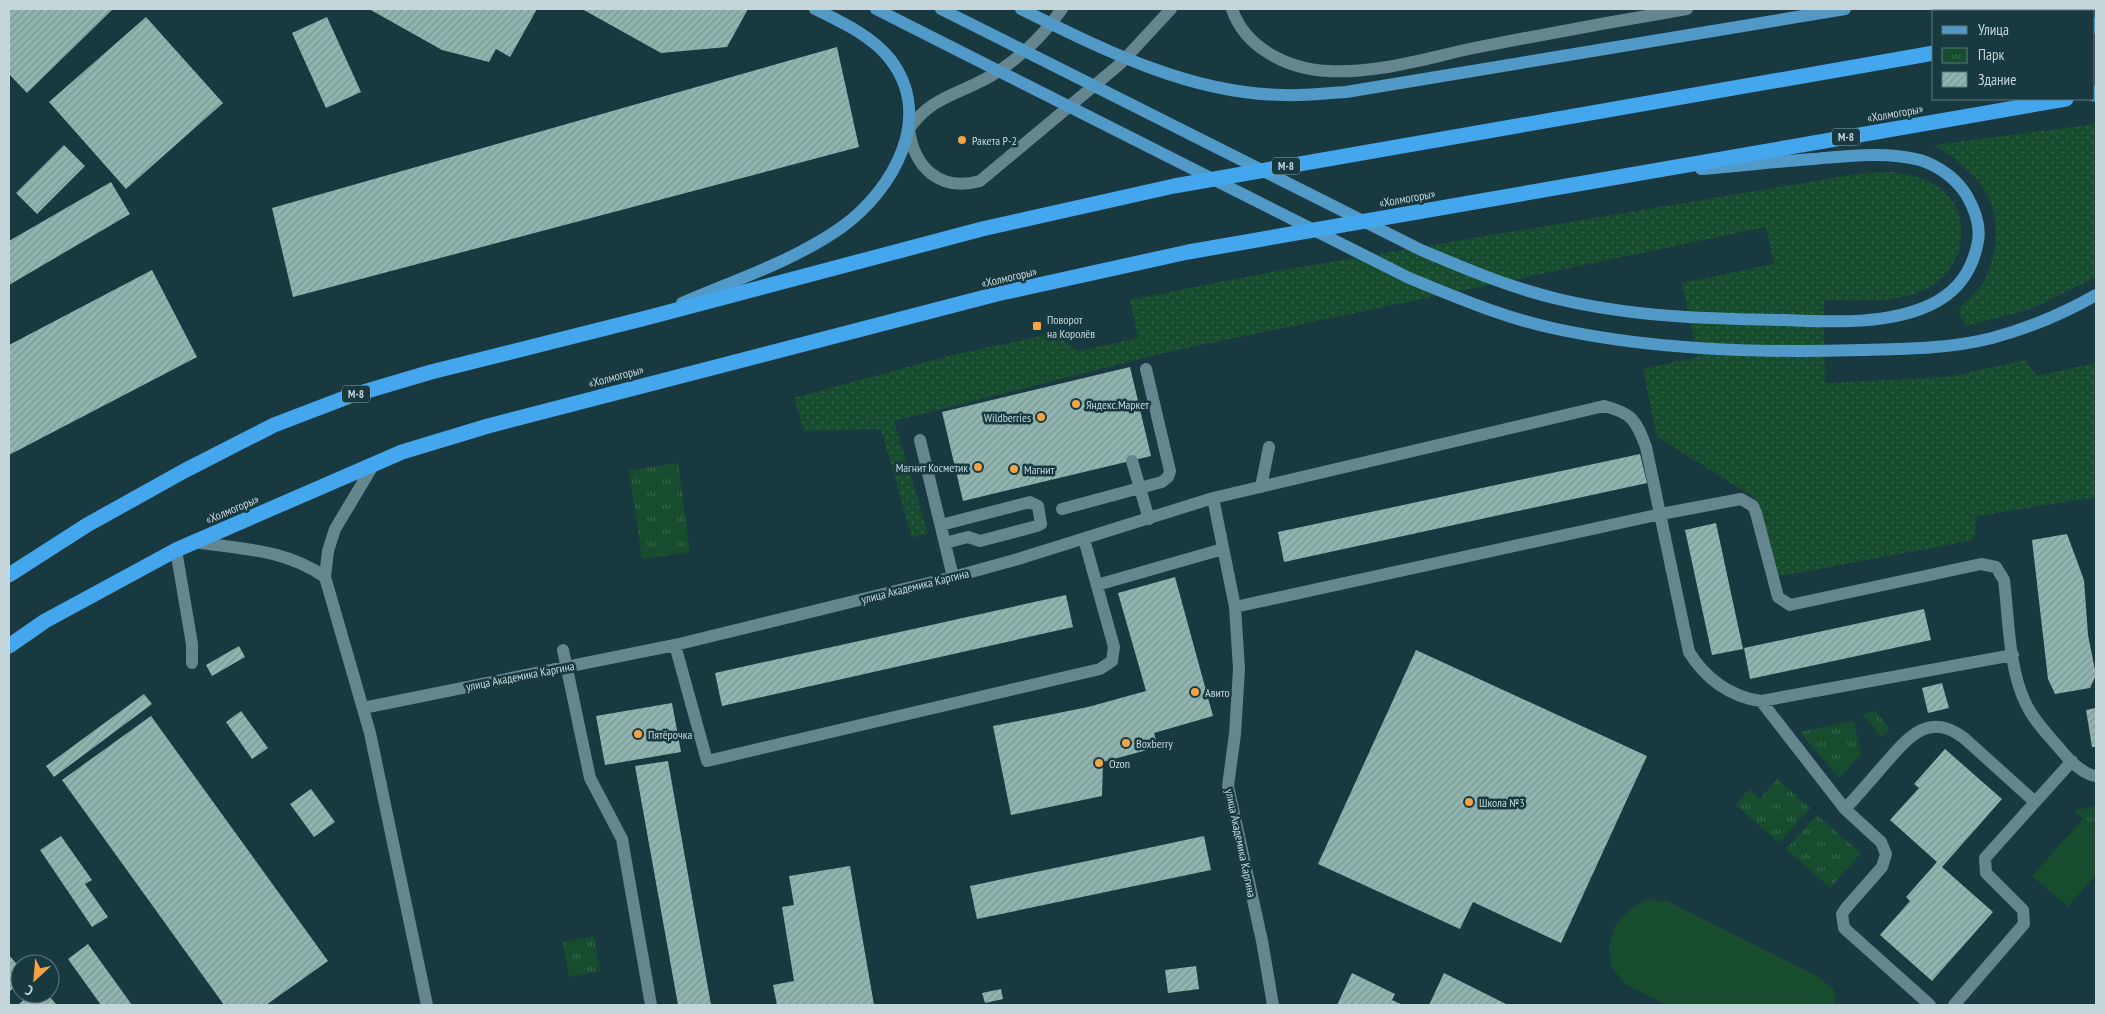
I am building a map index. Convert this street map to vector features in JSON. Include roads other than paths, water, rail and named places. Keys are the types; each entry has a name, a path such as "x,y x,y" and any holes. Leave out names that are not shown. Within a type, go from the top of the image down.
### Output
{"highway":[{"name":"М-8","path":"9,575 103,516 184,471 274,425 350,396 431,372 646,318 973,231 1174,186 1932,53"},
{"name":"«Холмогоры»","path":"9,646 46,621 176,550 402,452 488,426 997,294 1188,252 2060,100"}],"main road":[{"path":"646,318 812,245 842,227 877,195 889,178 901,156 909,129 910,106 906,88 890,58 862,35 815,9"},
{"path":"876,9 1409,278 1480,307 1550,327 1621,341 1695,348 1825,351 1943,346 1990,338 2036,325 2071,310 2096,296"},
{"path":"941,9 1357,220 1490,279 1557,299 1625,312 1696,318 1824,321 1899,315 1930,305 1949,294 1965,278 1975,257 1980,233 1975,209 1963,189 1947,173 1922,161 1896,156 1862,155 1626,175"},
{"path":"1021,9 1126,58 1170,76 1225,89 1284,95 1346,92 1845,9"}],"street":[{"path":"1062,9 1039,37 1006,66 932,105 919,115 909,129 912,147 918,161 929,172 941,180 954,184 967,185 980,182 1126,58 1171,9"},
{"path":"1232,9 1244,30 1268,54 1285,62 1328,72 1392,65 1551,33 1687,9"},
{"path":"1062,509 1162,482 1168,478 1170,471 1146,369"},
{"path":"1213,498 1604,406 1626,411 1640,430 1646,447 1661,514 1689,652 1696,664 1713,680 1745,699 1761,701 2013,655"},
{"path":"920,440 953,577"},
{"path":"1261,487 1269,447"},
{"path":"1132,460 1149,519"},
{"path":"374,464 335,529 328,551 325,577 370,733 427,1005"},
{"name":"улица Академика Каргина","path":"363,708 675,645 953,577 1084,539 1213,498 1235,607 1240,669 1228,786 1262,941 1273,1005"},
{"path":"1235,607 1661,514 1734,499 1748,501 1756,513 1775,591 1784,602 1790,605 1989,564 1996,567 2004,580 2018,686 2026,704 2033,716 2072,761 2081,769 2096,776"},
{"path":"940,525 1030,502 1038,506 1042,519 1041,524 1037,526 980,541 968,537 945,543"},
{"path":"675,645 707,761 1100,669 1112,661 1114,647 1084,539"},
{"path":"194,542 286,555 311,567 325,577"},
{"path":"176,550 192,644 192,663"},
{"path":"1097,585 1223,550"},
{"path":"563,650 590,778 622,839 651,1005"},
{"path":"1761,701 1845,809 1881,842 1886,854 1882,867 1842,914 1844,928 1930,1005"},
{"path":"1845,809 1908,737 1930,727 1943,726 1954,730 1964,738 2035,802"},
{"path":"1954,1005 2024,924 2023,910 1991,879 1984,866 1989,852 2072,761"}],"place":[{"name":"Ракета Р-2","path":"962,140"},
{"name":"Поворот на Королёв","path":"1037,326"},
{"name":"Яндекс.Маркет","path":"1076,404"},
{"name":"Wildberries","path":"1041,417"},
{"name":"Магнит Косметик","path":"978,467"},
{"name":"Магнит","path":"1014,469"},
{"name":"Авито","path":"1195,692"},
{"name":"Пятёрочка","path":"638,734"},
{"name":"Boxberry","path":"1126,743"},
{"name":"Ozon","path":"1099,763"},
{"name":"Школа №3","path":"1469,802"}]}
